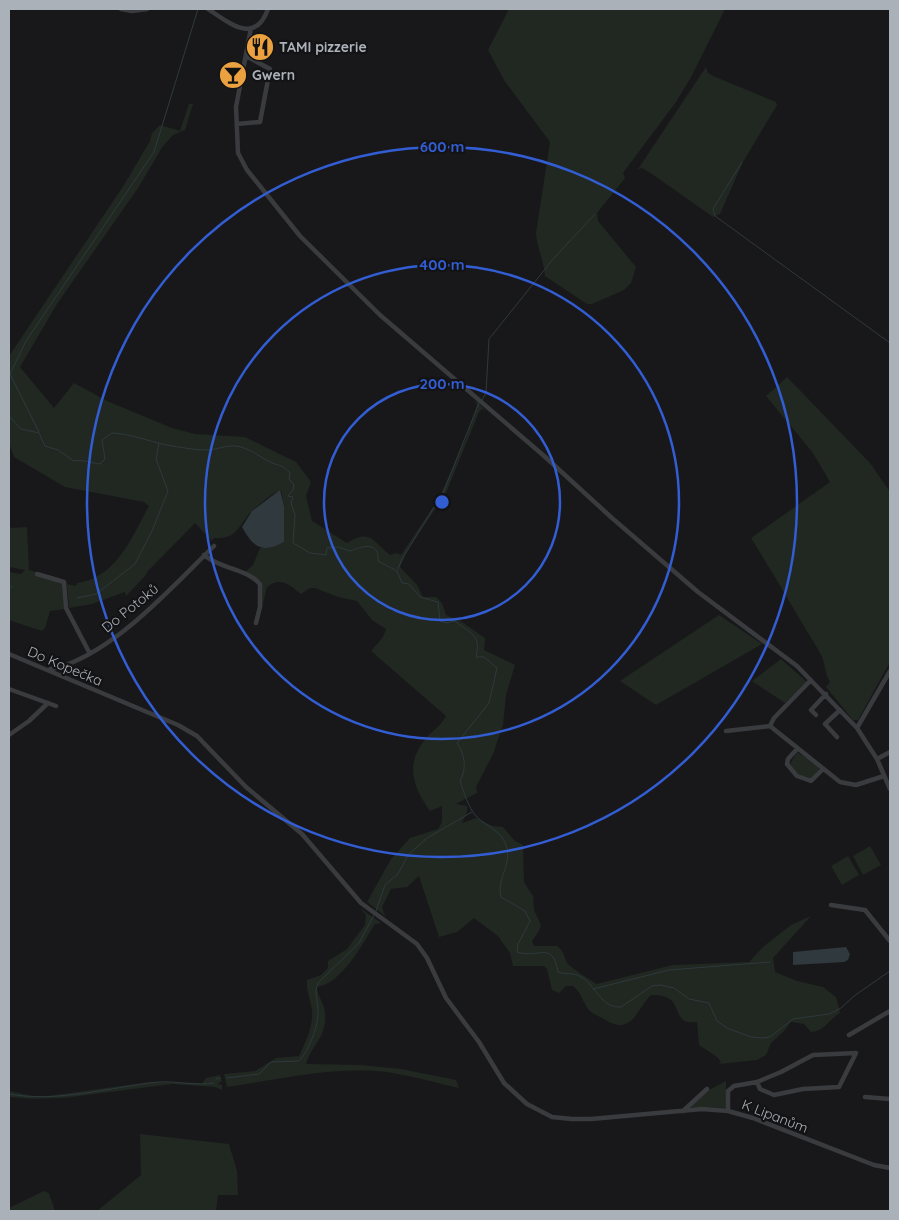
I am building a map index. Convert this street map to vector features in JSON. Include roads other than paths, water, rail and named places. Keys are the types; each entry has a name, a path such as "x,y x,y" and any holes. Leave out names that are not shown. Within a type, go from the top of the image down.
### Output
{"street":[{"path":"121,9 132,11 147,9"},
{"path":"208,9 237,28 251,28 259,23 268,9"},
{"path":"251,28 236,107 238,153 247,170 300,236 380,315 674,571 710,601 786,655 857,728 877,759 890,789"},
{"path":"237,124 260,122 270,69 246,56"},
{"name":"Do Potoků","path":"48,670 62,666 89,652 131,625 214,546"},
{"path":"204,556 251,577 260,584 260,607 256,623"},
{"path":"37,574 64,582 66,608 89,652"},
{"name":"Do Kopečka","path":"9,655 178,725 197,736 246,787 302,834 370,912"},
{"path":"857,728 890,671"},
{"path":"770,726 774,718 811,680"},
{"path":"9,689 56,706"},
{"path":"816,715 811,710 826,694"},
{"path":"9,735 29,721 48,703"},
{"path":"838,737 826,724 840,710"},
{"path":"726,731 770,726 823,769 847,785 866,783 884,776"},
{"path":"797,748 788,759 787,764 797,776 811,781 823,769"},
{"path":"877,759 890,752"},
{"path":"830,905 865,910 890,941"},
{"name":"K Lipanům","path":"370,912 405,934 422,951 446,998 479,1042 504,1083 518,1098 536,1110 559,1118 590,1120 683,1111 728,1111 753,1118 874,1165 890,1168"},
{"path":"849,1035 890,1011"},
{"path":"728,1111 728,1091 734,1086 757,1082 813,1055 856,1053 839,1087 803,1089 774,1096 760,1088 757,1082"},
{"path":"683,1111 706,1089"},
{"path":"865,1097 890,1099"}],"waterway":[{"path":"39,432 10,374 26,341 154,152 198,9"},
{"path":"742,162 713,209 715,216 890,343"},
{"path":"482,400 486,393 489,339 554,258 595,214"},
{"path":"398,569 402,559 443,493 479,403"},
{"path":"9,416 21,429 39,433 45,446 58,450 74,461 100,464 105,459 102,440 112,433 191,449 209,450 232,446 249,450 290,473 289,479 294,485 293,490 288,496 293,497 291,503 295,515 293,543 310,553 326,555 327,548 338,547 350,551 365,547 373,548 378,555 378,561 397,571 402,583 409,584 420,597 438,602 440,621 446,623 455,621 474,636 477,644 476,657 484,657 497,668 489,703 457,743 462,752 464,762 464,771 460,781 473,812 480,820 497,832 506,845 508,852 500,890 501,897 525,911 530,921 518,944 517,952 525,954 548,953 556,962 558,972 581,977 608,1004 621,1007 652,986 660,985 674,988 689,999 709,1003 717,1021 727,1028 751,1037 763,1038 770,1037 793,1019 829,1014 841,1008 854,996 890,971"},
{"path":"77,598 96,594 135,564 152,531 168,491 156,459 159,443"},
{"path":"376,911 385,885 398,874 408,855 427,838 472,812"},
{"path":"227,1078 259,1074 271,1062 299,1061 309,1046 318,1019 316,991 318,983 359,943 374,915"},
{"path":"593,989 669,970 770,962"},
{"path":"216,1079 220,1078"},
{"path":"9,1094 46,1097 159,1082 214,1083"}],"place":[{"name":"TAMI pizzerie","path":"260,47"},
{"name":"Gwern","path":"233,75"}]}
